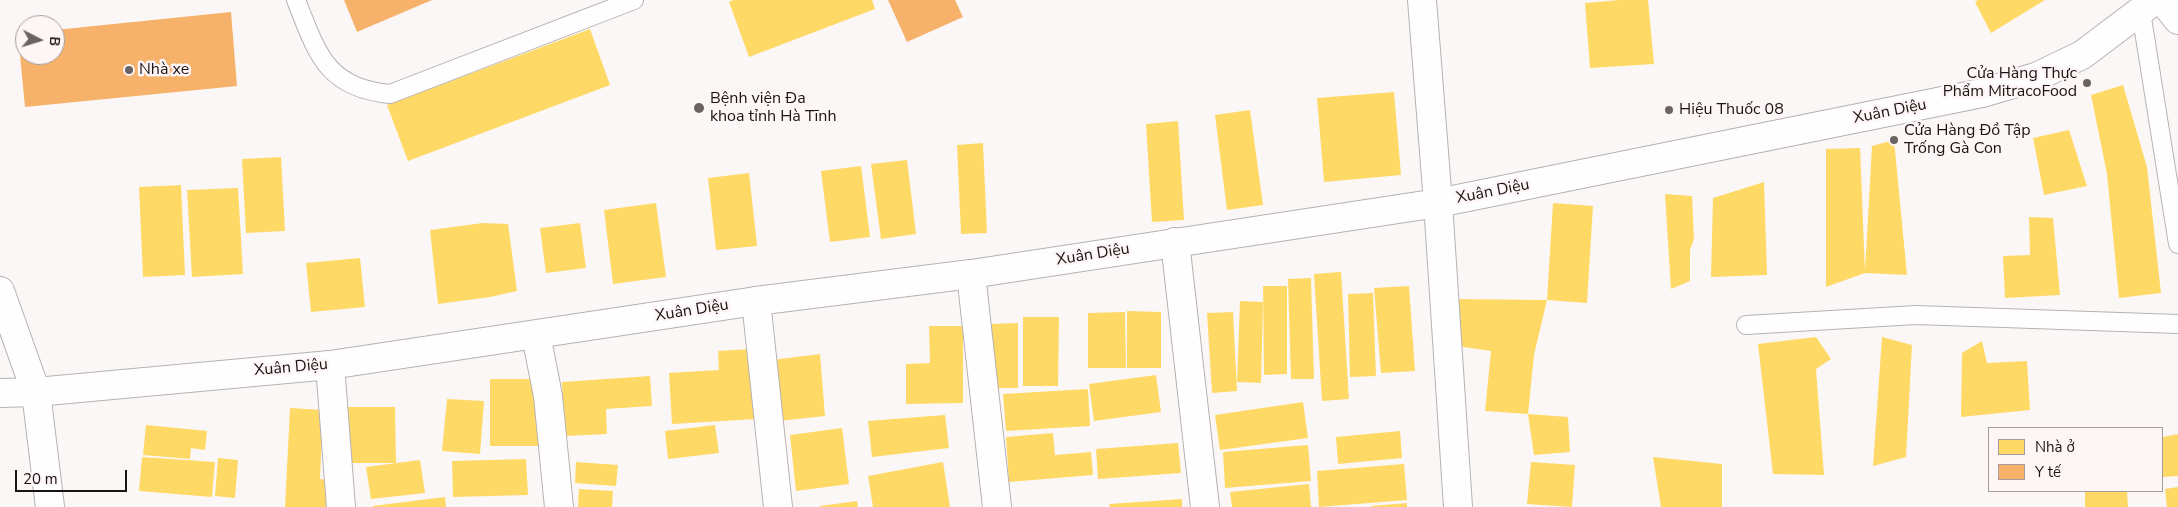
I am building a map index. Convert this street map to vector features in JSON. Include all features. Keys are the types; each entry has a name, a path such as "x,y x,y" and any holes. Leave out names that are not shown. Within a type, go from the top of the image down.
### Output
{"street":[{"path":"1422,0 1438,203 1458,507"},
{"path":"2153,4 2178,20"},
{"name":"Xuân Diệu","path":"0,393 36,392 330,365 756,301 971,274 1438,203 1982,93 2036,77 2082,55 2153,4"},
{"path":"1175,242 1205,507"},
{"path":"971,274 997,507"},
{"path":"0,291 36,392 50,507"},
{"path":"756,301 778,507"},
{"path":"536,335 548,396 559,507"},
{"path":"330,365 341,507"}],"lane":[{"path":"296,0 320,57 331,71 350,85 369,92 390,94 634,0"},
{"path":"2153,4 2178,244"},
{"path":"1746,325 1916,315 2178,324"}],"building: Nhà ở":[{"path":"733,0 872,0 875,9 749,57 729,2"},
{"path":"1648,0 1654,64 1590,68 1585,3"},
{"path":"1978,0 2045,0 1991,33 1975,2"},
{"path":"590,29 610,85 408,161 387,105"},
{"path":"2123,85 2147,167 2161,293 2119,298 2107,174 2091,95"},
{"path":"1394,92 1401,175 1324,182 1317,98"},
{"path":"1250,110 1263,205 1227,210 1215,115"},
{"path":"1178,121 1184,220 1152,222 1146,124"},
{"path":"2069,130 2087,186 2044,195 2033,138"},
{"path":"1894,140 1907,275 1865,273 1826,287 1826,149 1860,148 1865,271 1872,146"},
{"path":"983,143 987,233 961,234 957,145"},
{"path":"281,157 285,231 246,233 242,159"},
{"path":"907,160 916,234 881,239 871,164"},
{"path":"861,166 870,237 830,242 821,171"},
{"path":"749,173 757,246 716,250 708,178"},
{"path":"1764,182 1767,275 1711,277 1713,198"},
{"path":"181,185 185,275 143,277 139,187"},
{"path":"238,188 243,274 192,277 187,190"},
{"path":"1665,194 1692,196 1694,239 1690,250 1690,281 1671,289"},
{"path":"656,203 666,277 613,284 604,210"},
{"path":"1553,203 1593,206 1587,303 1547,300"},
{"path":"2029,217 2053,218 2060,295 2005,298 2003,256 2030,255"},
{"path":"483,223 508,224 517,291 490,297 438,304 430,230"},
{"path":"580,223 586,268 546,273 540,228"},
{"path":"360,258 365,307 311,312 306,263"},
{"path":"1341,272 1349,399 1322,401 1314,274"},
{"path":"1311,278 1314,379 1291,379 1288,279"},
{"path":"1263,286 1287,286 1287,374 1264,375"},
{"path":"1409,286 1415,371 1381,373 1374,288"},
{"path":"1373,293 1376,376 1350,377 1348,294"},
{"path":"1453,299 1547,300 1534,355 1528,414 1485,411 1491,351 1450,345"},
{"path":"1240,301 1263,302 1261,383 1237,382"},
{"path":"1127,311 1161,312 1161,368 1127,368"},
{"path":"1125,312 1126,368 1088,368 1088,313"},
{"path":"1233,312 1237,391 1212,393 1207,313"},
{"path":"1023,317 1059,317 1058,386 1023,386"},
{"path":"1018,323 1018,388 991,388 991,324"},
{"path":"929,326 963,326 963,403 906,404 906,364 930,363"},
{"path":"1816,337 1831,359 1816,369 1824,475 1773,474 1758,344"},
{"path":"1882,337 1912,345 1906,457 1873,466"},
{"path":"1982,341 1987,363 2027,361 2030,410 1961,417 1962,353"},
{"path":"751,349 756,419 672,424 669,373 719,370 718,351"},
{"path":"820,354 825,416 779,421 772,360"},
{"path":"1156,375 1161,412 1094,421 1089,384"},
{"path":"650,376 652,406 606,409 607,434 565,436 562,382"},
{"path":"490,379 538,379 538,446 490,446"},
{"path":"1088,389 1090,426 1006,431 1003,394"},
{"path":"447,399 484,401 480,454 442,451"},
{"path":"1303,402 1308,438 1220,450 1215,415"},
{"path":"347,407 395,407 396,463 346,463"},
{"path":"290,408 323,410 320,479 330,480 329,507 285,507"},
{"path":"1528,414 1568,417 1570,452 1534,455"},
{"path":"945,415 949,448 872,457 868,421"},
{"path":"146,425 207,431 205,450 191,448 190,459 143,455"},
{"path":"715,425 719,453 668,459 665,431"},
{"path":"842,428 849,484 796,491 790,435"},
{"path":"1400,431 1402,458 1338,464 1336,437"},
{"path":"1053,433 1055,455 1091,452 1093,475 1009,482 1006,437"},
{"path":"2178,434 2178,476 2163,477 2163,437"},
{"path":"1178,443 1181,473 1098,479 1096,449"},
{"path":"1308,445 1311,481 1225,488 1223,452"},
{"path":"142,457 215,462 212,497 139,491"},
{"path":"1653,457 1722,464 1722,507 1661,507"},
{"path":"218,458 238,460 235,498 215,496"},
{"path":"526,459 528,495 453,497 452,461"},
{"path":"420,460 425,493 371,499 366,467"},
{"path":"576,462 618,465 616,486 575,483"},
{"path":"943,462 950,507 873,507 868,476"},
{"path":"1531,462 1575,465 1572,507 1527,504"},
{"path":"1404,464 1407,500 1319,507 1317,471"},
{"path":"1309,484 1311,507 1232,507 1230,492"},
{"path":"2178,487 2178,507 2167,507 2165,489"},
{"path":"579,489 613,491 612,507 578,507"},
{"path":"2085,492 2127,492 2128,507 2085,507"},
{"path":"445,497 446,507 373,507 373,506"},
{"path":"1182,499 1182,507 1110,507 1109,504"},
{"path":"857,501 858,507 820,507 820,506"},
{"path":"1407,503 1407,507 1371,507 1371,506"}],"building: Y tế":[{"path":"344,0 432,0 357,32"},
{"path":"888,0 955,0 963,17 907,42"},
{"name":"Nhà xe","path":"231,12 237,86 25,107 21,65 65,65 65,29"}],"place":[{"name":"Nhà xe","path":"129,70"},
{"name":"Cửa Hàng Thực Phẩm MitracoFood","path":"2087,83"},
{"name":"Bệnh viện Đa khoa tỉnh Hà Tĩnh","path":"699,108"},
{"name":"Hiệu Thuốc 08","path":"1669,110"},
{"name":"Cửa Hàng Đồ Tập Trống Gà Con","path":"1894,140"}]}
